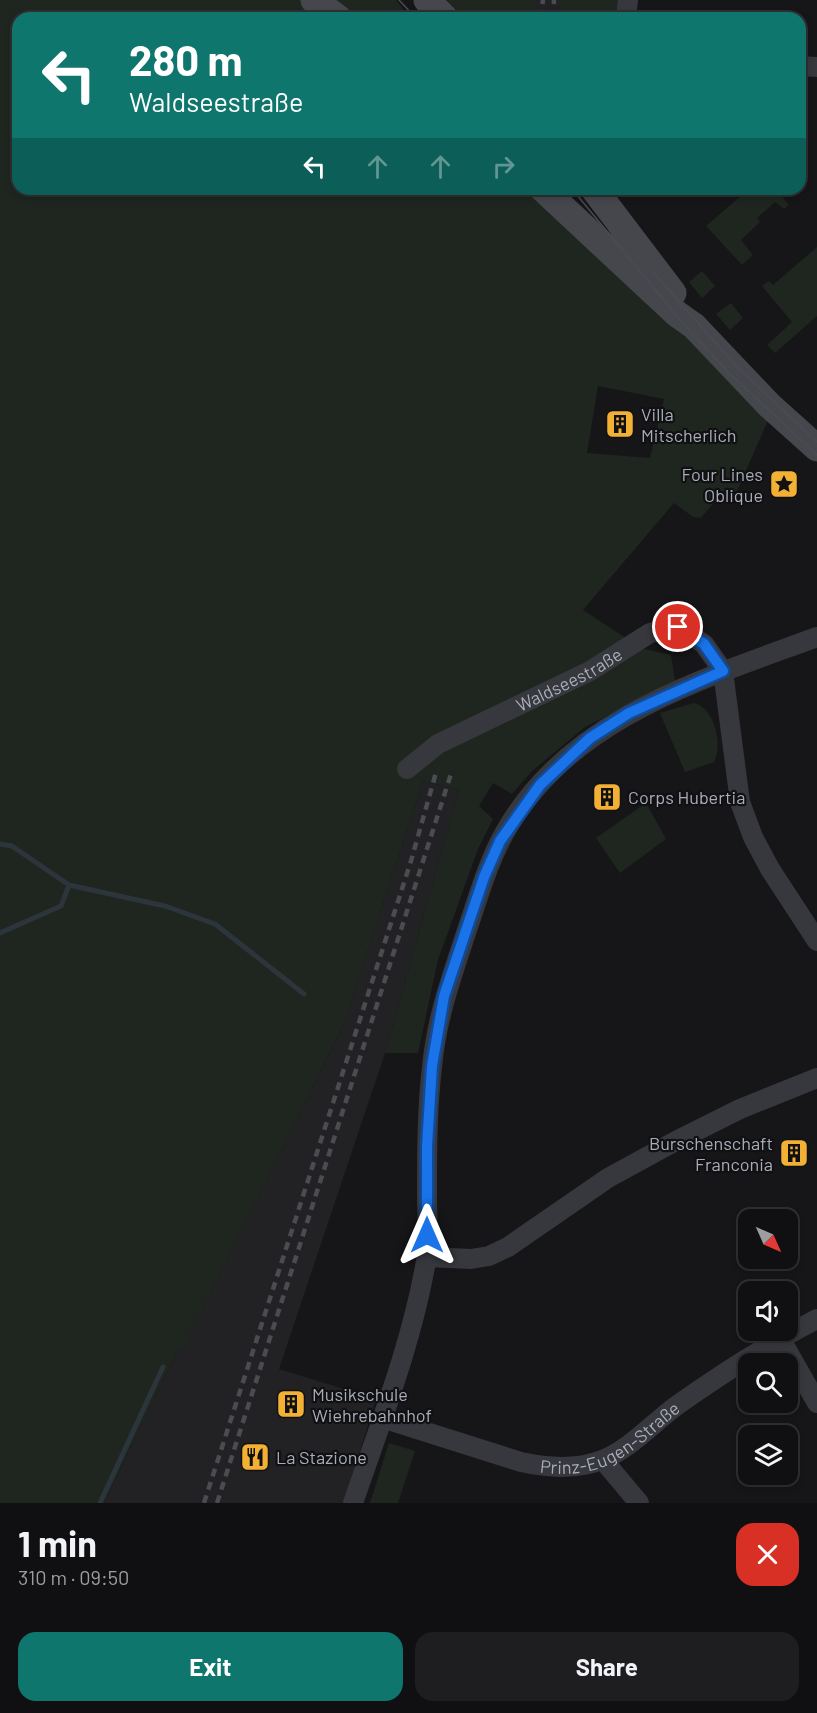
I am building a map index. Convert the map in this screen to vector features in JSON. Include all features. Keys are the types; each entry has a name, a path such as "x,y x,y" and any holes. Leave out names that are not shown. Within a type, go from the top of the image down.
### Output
{"main road":[{"path":"314,0 330,12"},
{"path":"427,0 439,12"},
{"path":"549,195 677,315 694,326 769,405 817,448"},
{"path":"599,195 683,306 694,326"}],"street":[{"name":"Waldseestraße","path":"407,769 438,744 590,671 650,633 664,628 678,627 693,634 704,644 723,671"},
{"path":"353,1503 411,1326 427,1257 427,1146 432,1066 444,996 494,853 506,830 540,785 590,738 629,713 723,671 817,637"},
{"path":"723,671 740,802 753,837 770,869 817,941"},
{"path":"427,1257 471,1259 489,1256 508,1247 608,1178 674,1142 740,1109 817,1078"},
{"name":"Prinz-Eugen-Straße","path":"798,1329 817,1319"},
{"name":"Prinz-Eugen-Straße","path":"382,1418 544,1467 577,1466 603,1460 626,1446 699,1390 775,1341"},
{"path":"782,1341 817,1403"},
{"path":"603,1460 639,1503"}],"shaded area":[{"path":"0,0 396,0 405,12 12,12 12,195 568,195 770,416 732,502 717,499 701,518 693,517 674,503 583,610 641,648 671,655 675,681 585,727 531,772 512,794 493,783 479,806 493,819 478,849 438,960 418,1053 385,1053 459,790 423,781 343,1026 185,1345 178,1350 104,1503 0,1503","holes":["598,386 664,399 650,458 587,453"]},
{"path":"447,0 537,0 536,12 458,12"},
{"path":"492,0 582,0 581,12 491,12"},
{"path":"559,0 623,0 621,12 558,12"},
{"path":"742,195 781,195 789,205 784,209 775,202 757,218 760,222 741,240 753,255 742,265 706,226"},
{"path":"817,247 817,316 775,353 767,345 792,322 762,286 769,281 773,285"},
{"path":"702,271 715,286 702,298 689,282"},
{"path":"731,303 743,318 730,330 716,314"},
{"path":"694,703 701,706 712,719 717,737 717,755 714,762 685,772 660,713"},
{"path":"423,781 459,790 385,1053 279,1369 376,1399 344,1503 104,1503 178,1350 185,1344 343,1026"},
{"path":"646,803 666,839 620,873 596,838"},
{"path":"389,1443 415,1451 398,1503 370,1503"}],"waterway":[{"path":"0,844 12,846 69,885 165,906 215,924 304,994"},
{"path":"0,933 61,906 69,885"},
{"path":"100,1503 163,1367"}],"tram line":[{"path":"399,0 410,12"},
{"path":"577,195 686,327 730,374 817,455"},
{"path":"652,271 737,367 817,442"}],"railway":[{"path":"542,12 543,0"},
{"path":"553,12 554,0"},
{"path":"204,1503 411,861 437,769"},
{"path":"217,1503 451,774"}],"place":[{"name":"Villa Mitscherlich","path":"620,424"},
{"name":"Four Lines Oblique","path":"784,484"},
{"name":"Corps Hubertia","path":"607,797"},
{"name":"Burschenschaft Franconia","path":"794,1153"},
{"name":"Musikschule Wiehrebahnhof","path":"291,1404"},
{"name":"La Stazione","path":"255,1457"}],"route":[{"path":"427,1235 427,1146 432,1066 444,996 484,877 506,830 540,785 565,759 609,724 723,671 704,644 693,634 678,627"}]}
